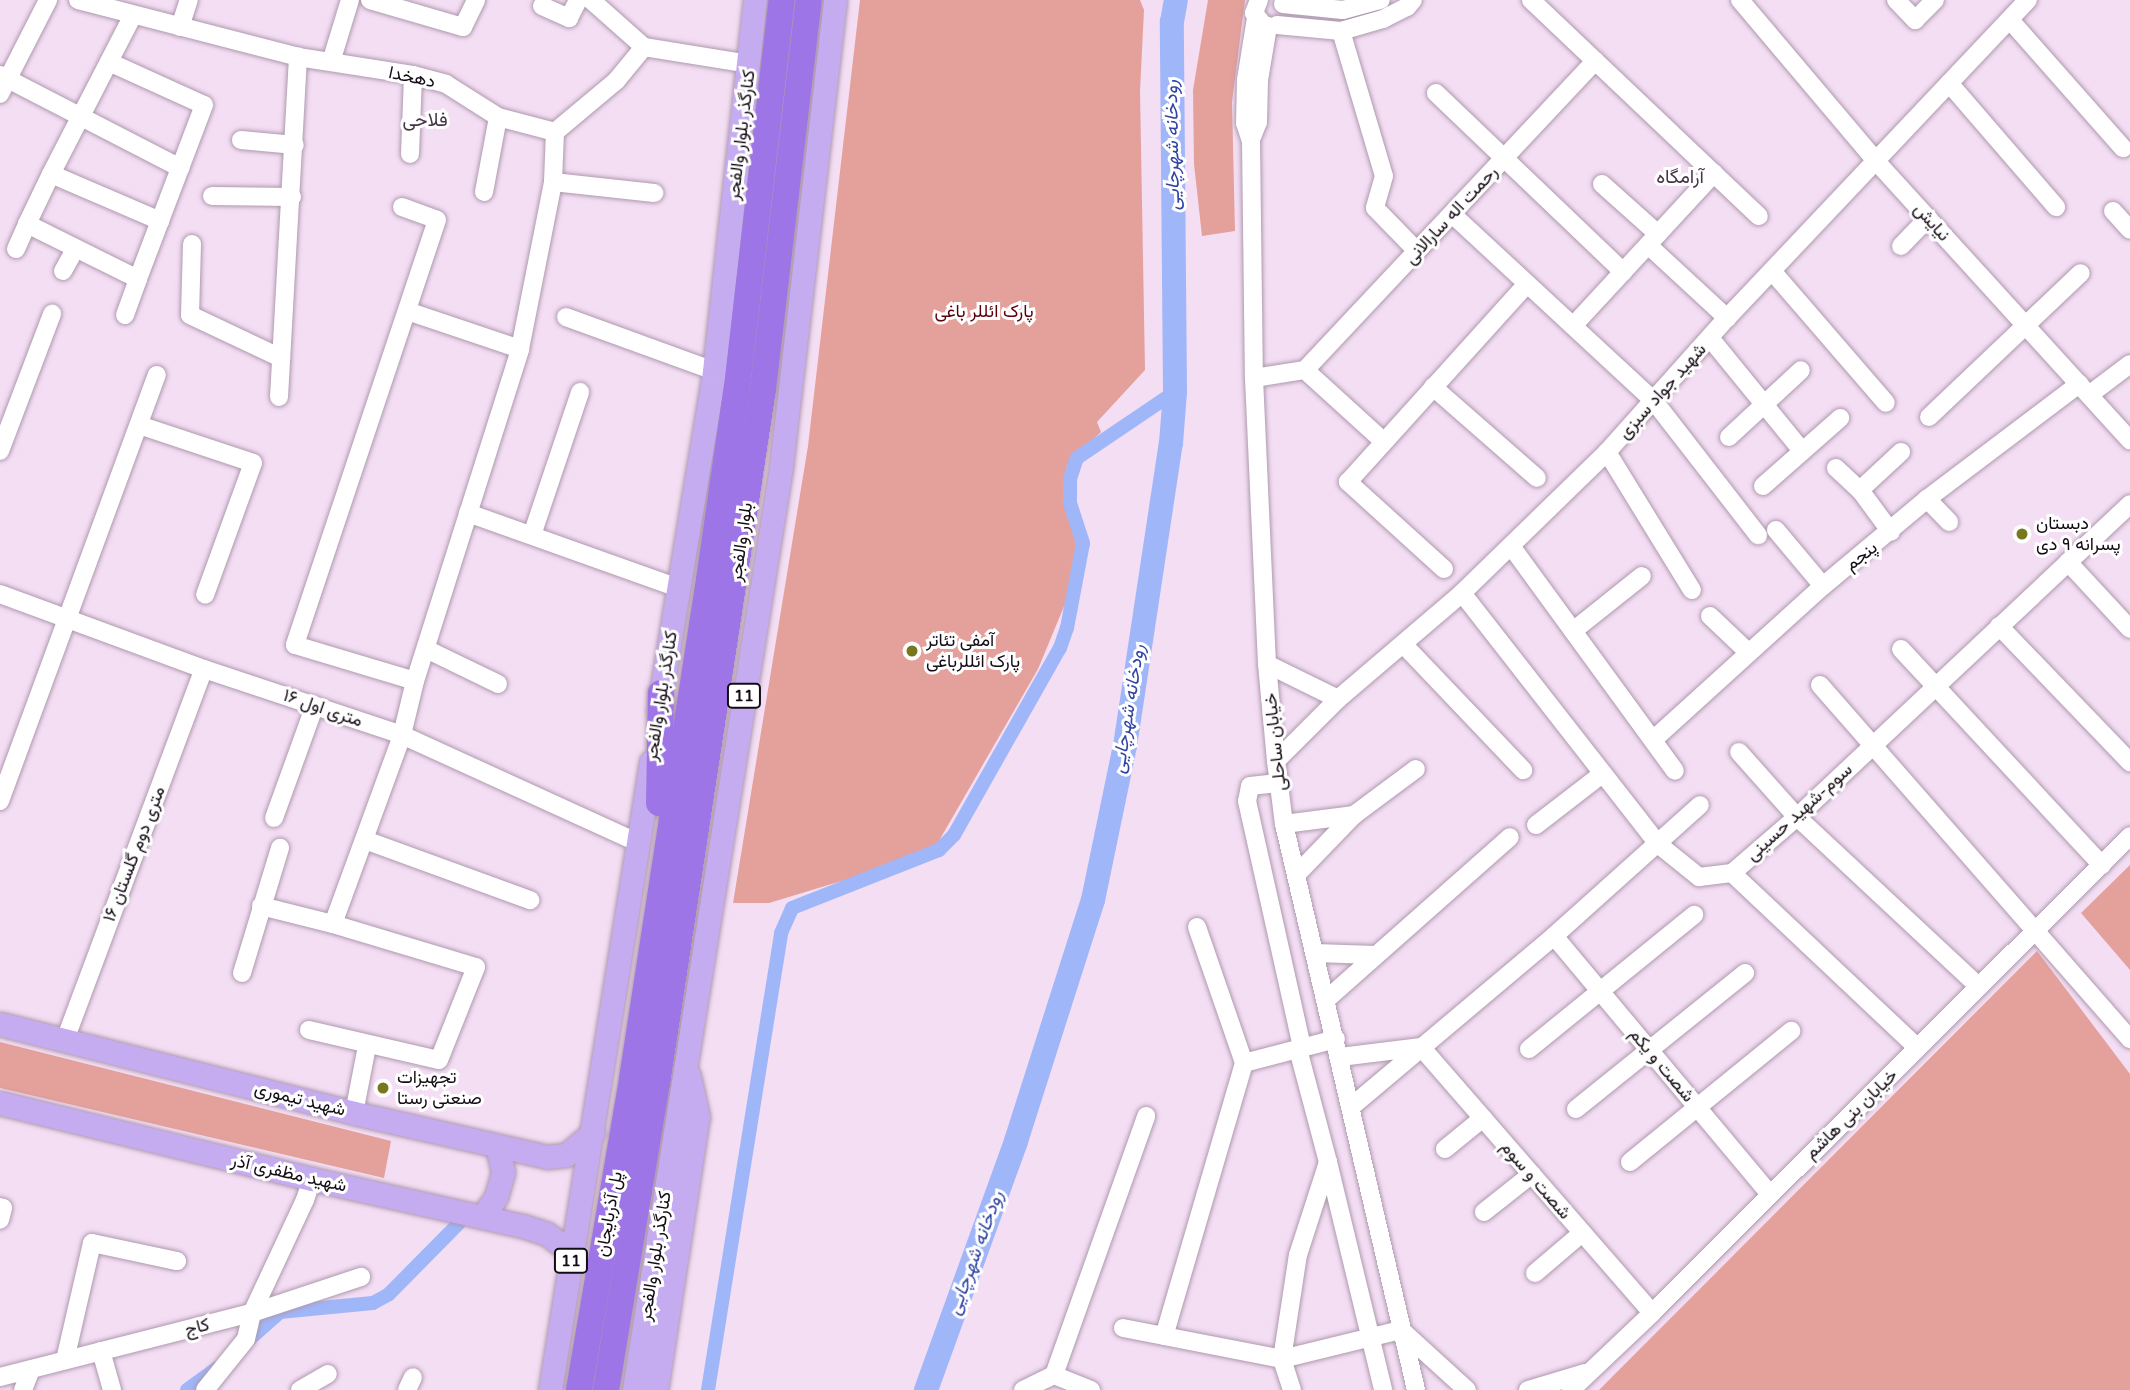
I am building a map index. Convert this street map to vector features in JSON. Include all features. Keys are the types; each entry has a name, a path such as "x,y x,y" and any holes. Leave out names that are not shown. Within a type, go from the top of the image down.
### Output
{"highway":[{"name":"بلوار والفجر","path":"645,1081 658,900 738,378 782,0"},
{"name":"بلوار والفجر","path":"645,1081 699,805 763,389 809,0"},
{"path":"658,900 661,693"},
{"name":"پل آذربایجان","path":"579,1390 645,1081"},
{"name":"پل آذربایجان","path":"606,1390 645,1081"}],"main road":[{"name":"کنارگذر بلوار والفجر","path":"550,1390 714,371 755,0"},
{"name":"کنارگذر بلوار والفجر","path":"634,1390 781,467 835,0"},
{"path":"699,805 699,985"},
{"name":"شهید تیموری","path":"0,1024 354,1113 547,1157 566,1156 593,1132"},
{"path":"656,1390 698,1116 686,1065"},
{"name":"شهید مظفری آذر","path":"0,1103 547,1234 572,1254"},
{"path":"482,1217 496,1197 503,1172 497,1147"}],"street":[{"path":"48,0 3,83 81,117 180,167"},
{"name":"دهخدا","path":"78,0 298,57 413,75 446,84 498,117 555,132"},
{"path":"180,27 189,0"},
{"path":"331,62 350,0"},
{"path":"370,0 463,27 476,0"},
{"path":"542,6 569,18 578,0"},
{"path":"591,0 644,47 749,64"},
{"path":"1259,0 1255,8 1267,23 1341,31 1383,19 1407,7 1413,0"},
{"path":"1267,23 1285,13 1282,2 1343,10 1381,0"},
{"path":"1531,0 1759,216"},
{"name":"نیایش","path":"1740,0 1875,160 2130,440"},
{"path":"1896,0 1915,20 1936,0"},
{"name":"شهید جواد سبزی","path":"1276,761 1338,699 1462,593 1607,452 1727,318 2028,0"},
{"path":"16,250 51,174 133,15"},
{"path":"2010,20 2123,148"},
{"name":"خیابان ساحلی","path":"1267,23 1246,80 1245,124 1251,141 1254,377 1267,664 1278,783 1284,824 1327,999 1416,1390"},
{"path":"1341,31 1384,176 1375,208 1417,251"},
{"path":"333,924 402,735 415,681 520,349 553,182 555,132 616,80 644,47"},
{"path":"279,397 298,57"},
{"name":"رحمت اله سارالانی","path":"1306,370 1595,61"},
{"path":"109,62 204,105 125,316"},
{"path":"410,153 413,75"},
{"path":"1949,83 2056,207"},
{"path":"1436,93 1623,272"},
{"path":"484,192 498,117"},
{"path":"241,139 295,145"},
{"path":"1573,326 1714,173"},
{"path":"51,174 160,221"},
{"path":"553,182 654,193"},
{"path":"1602,184 1727,318"},
{"path":"212,196 292,197"},
{"path":"402,207 437,220 295,645 415,681"},
{"path":"2113,211 2130,230"},
{"path":"1452,214 1654,401 1758,535"},
{"path":"1901,246 1928,218"},
{"path":"27,224 138,279"},
{"path":"192,244 190,315 281,358"},
{"path":"63,271 75,249"},
{"path":"1772,271 1886,403"},
{"path":"1929,417 2081,273"},
{"path":"1444,569 1348,482 1527,284"},
{"path":"407,311 520,349"},
{"path":"0,451 52,314"},
{"path":"566,317 714,371"},
{"path":"1710,338 1802,452"},
{"name":"پنجم","path":"1653,740 1823,586 1892,532 1927,499 2084,389 2130,364"},
{"path":"1254,377 1306,370 1383,441"},
{"path":"1728,437 1801,370"},
{"path":"0,801 157,375"},
{"path":"1433,387 1537,478"},
{"path":"532,535 580,392"},
{"path":"1763,486 1840,418"},
{"path":"139,425 253,463 205,595"},
{"path":"1607,452 1692,590"},
{"path":"1860,490 1901,452"},
{"path":"1836,468 1860,490 1892,532"},
{"path":"1927,499 1949,522"},
{"name":"سوم-شهید حسینی","path":"1462,593 1601,775 1658,844 1699,877 1732,873 1797,817 2130,504"},
{"path":"468,513 679,588"},
{"path":"1776,530 1823,586"},
{"path":"1511,546 1675,771"},
{"path":"2068,562 2130,629"},
{"path":"1573,631 1642,576"},
{"name":"۱۶ متری اول","path":"0,594 204,668 402,735 639,843"},
{"path":"1710,616 1748,652"},
{"path":"2000,626 2130,762"},
{"path":"1404,645 1523,771"},
{"path":"426,649 498,684"},
{"path":"1901,649 2102,865"},
{"path":"1267,664 1338,699"},
{"name":"۱۶ متری دوم گلستان","path":"65,1040 204,668"},
{"path":"1820,685 2130,1039"},
{"path":"274,818 316,705"},
{"path":"1739,752 1797,817 1979,987"},
{"path":"1296,875 1354,815 1416,769"},
{"path":"1536,825 1601,775"},
{"path":"1278,783 1250,786 1247,801 1300,1049 1383,1390"},
{"path":"1351,1107 1554,936 1700,805"},
{"path":"1284,824 1354,815"},
{"name":"خیابان بنی هاشم","path":"1571,1390 1652,1313 1769,1193 2130,836"},
{"path":"1327,999 1510,837"},
{"path":"365,840 530,900"},
{"path":"242,973 280,848"},
{"path":"1732,873 1917,1048"},
{"path":"261,906 333,924 476,967 439,1060 368,1046 309,1030"},
{"path":"1529,1049 1694,915"},
{"path":"1164,1336 1244,1063 1197,927"},
{"name":"شصت و یکم","path":"1554,936 1769,1193"},
{"path":"1315,953 1375,955"},
{"path":"1576,1109 1745,973"},
{"path":"1630,1162 1791,1031"},
{"path":"354,1113 368,1046"},
{"path":"1244,1063 1300,1049 1421,1046"},
{"name":"شصت و سوم","path":"1421,1046 1652,1313"},
{"path":"1023,1390 1055,1375 1146,1116"},
{"path":"1445,1149 1483,1118"},
{"path":"1292,1390 1282,1359 1298,1255 1328,1162"},
{"path":"1484,1212 1532,1174"},
{"path":"205,1390 246,1339 253,1313 312,1179"},
{"path":"0,1208 3,1208 0,1220"},
{"path":"1535,1273 1582,1233"},
{"path":"65,1360 92,1243 177,1261"},
{"name":"کاج","path":"0,1377 253,1313 361,1277"},
{"path":"1123,1328 1282,1359 1401,1330 1467,1390"},
{"path":"101,1351 111,1390"},
{"path":"23,1390 31,1369"},
{"path":"1528,1390 1591,1371"},
{"path":"300,1390 328,1374"},
{"path":"1055,1375 1091,1390"}],"green space":[{"name":"پارک ائللر باغی","path":"860,0 1140,0 1144,10 1140,91 1145,370 1097,422 1101,432 1067,465 1064,487 1077,533 1078,559 1065,604 1038,669 936,846 868,873 769,903 733,903 808,446"},
{"path":"1208,0 1245,0 1232,102 1235,231 1202,236 1194,164 1193,90"},
{"path":"2130,865 2130,970 2081,913"},
{"path":"2037,951 2130,1074 2130,1390 1599,1390"},
{"path":"0,1042 391,1141 384,1178 0,1088"}],"waterway":[{"name":"رودخانه شهرچایی","path":"926,1390 1016,1141 1093,900 1125,746 1171,443 1175,392 1172,22 1176,0"},
{"path":"708,1390 781,933 792,908 939,850 954,835 1060,648 1067,628 1083,543 1070,503 1070,479 1077,458 1175,392"},
{"path":"243,1345 280,1312 373,1303 389,1294 459,1223"},
{"path":"187,1390 217,1368"}],"place":[{"name":"دبستان پسرانه ۹ دی","path":"2022,534"},
{"name":"آمفی تئاتر پارک ائللرباغی","path":"912,651"},
{"name":"تجهیزات صنعتی رستا","path":"383,1088"}],"district":[{"name":"فلاحی","path":"425,121"},
{"name":"آرامگاه","path":"1680,178"}]}
